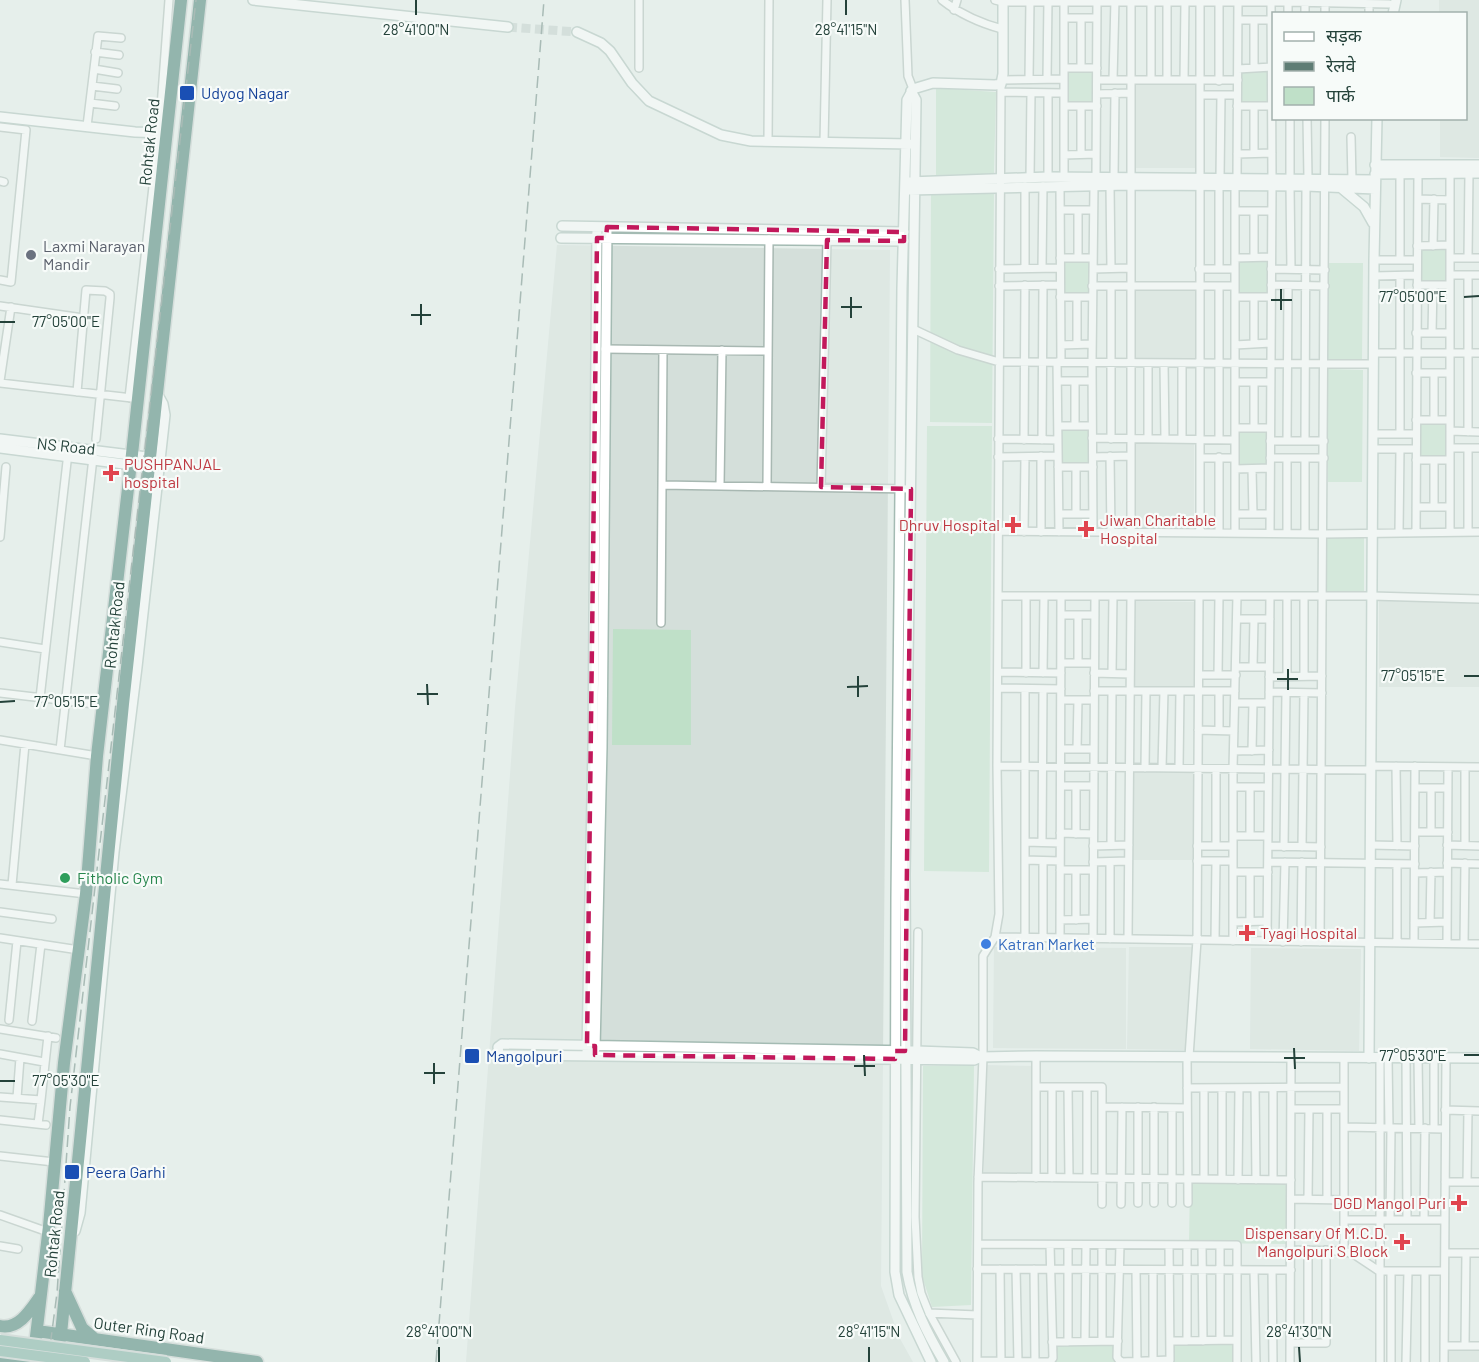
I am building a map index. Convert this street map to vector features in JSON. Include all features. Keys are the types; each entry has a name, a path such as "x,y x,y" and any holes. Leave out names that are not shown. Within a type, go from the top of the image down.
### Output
{"highway":[{"name":"Rohtak Road","path":"34,1362 54,1162 86,894 97,756 98,704 132,459 133,398 147,304 162,134 181,0"},
{"name":"Rohtak Road","path":"56,1362 61,1334 154,463 156,391 165,306 177,228 200,0"},
{"path":"147,304 165,306"},
{"path":"65,1290 82,1328 96,1340"},
{"path":"0,1326 6,1327 24,1318 41,1294"},
{"name":"Outer Ring Road","path":"37,1332 257,1362"},
{"path":"129,1362 131,1344"},
{"path":"0,1359 34,1362"}],"main road":[{"name":"Outer Ring Road","path":"0,1340 166,1362"},
{"path":"0,1351 85,1362"}],"street":[{"path":"11,307 0,382 133,398 162,134 169,0"},
{"path":"253,0 507,27"},
{"path":"639,0 639,68"},
{"path":"768,141 769,0"},
{"path":"824,142 827,0"},
{"path":"906,0 908,76 916,100 911,145 913,329 906,488"},
{"path":"942,0 972,20 1002,29"},
{"path":"954,10 957,0"},
{"path":"1050,1245 1053,1358 1050,1362 977,1361 983,956 995,938 999,914 998,440 1002,85 1000,1 1325,1 1392,6"},
{"path":"1029,79 1030,1"},
{"path":"1047,79 1048,1"},
{"path":"1059,532 1058,381 1060,210 1064,155 1064,1"},
{"path":"1093,532 1092,286 1097,106 1097,1"},
{"path":"1113,80 1115,1"},
{"path":"1131,1 1129,181 1131,532"},
{"path":"1200,1 1200,533"},
{"path":"1219,1 1219,81"},
{"path":"1235,533 1235,211 1238,1"},
{"path":"1238,69 1272,67 1271,1"},
{"path":"1151,2 1151,80"},
{"path":"1167,2 1167,80"},
{"path":"1184,80 1185,2"},
{"path":"1369,4 1369,12"},
{"path":"1064,18 1097,18"},
{"path":"1081,18 1081,68"},
{"path":"1238,20 1272,20"},
{"path":"1254,20 1254,68"},
{"path":"577,32 601,43 610,51 632,83 649,101 722,135 740,140 911,145"},
{"path":"87,126 98,36 122,38"},
{"path":"95,52 119,55"},
{"path":"1064,68 1097,68"},
{"path":"94,69 118,73"},
{"path":"912,90 933,83 1002,85 1029,79 1064,79"},
{"path":"1097,80 1238,80"},
{"path":"1002,85 1031,93 1064,93"},
{"path":"92,86 117,89"},
{"path":"1025,268 1031,93"},
{"path":"1042,268 1048,93"},
{"path":"1111,268 1115,93"},
{"path":"1097,94 1130,93"},
{"path":"1200,95 1238,95"},
{"path":"1219,268 1221,95"},
{"path":"90,103 115,106"},
{"path":"1064,106 1097,106"},
{"path":"1081,106 1081,154"},
{"path":"1237,106 1272,106 1270,533"},
{"path":"1254,106 1254,153"},
{"path":"0,117 162,134"},
{"path":"1290,120 1291,269"},
{"path":"1305,441 1307,120"},
{"path":"1320,942 1326,120"},
{"path":"1372,120 1377,129"},
{"path":"1377,120 1374,225 1370,943 1379,1058 1390,1128 1390,1220"},
{"path":"0,127 26,130 11,282 0,280"},
{"path":"1351,137 1352,180"},
{"path":"1237,154 1272,153"},
{"path":"1064,155 1096,154"},
{"path":"1339,187 1375,177 1479,165"},
{"path":"1416,532 1419,173"},
{"path":"1450,173 1450,532"},
{"path":"1468,258 1469,173"},
{"path":"910,186 1045,181 1326,182 1400,174 1479,173"},
{"path":"1400,174 1400,260"},
{"path":"1326,182 1339,187 1364,207 1374,225"},
{"path":"910,186 904,236 906,825 895,1272 899,1295 931,1362"},
{"path":"1418,199 1450,200"},
{"path":"1433,246 1434,200"},
{"path":"1060,210 1093,210"},
{"path":"1078,210 1078,258"},
{"path":"1235,211 1272,211"},
{"path":"1254,211 1254,257"},
{"path":"562,226 904,236 827,240 561,238 562,226"},
{"path":"591,1050 593,736 602,227"},
{"path":"591,1050 602,747 605,349 602,238"},
{"path":"767,486 769,239"},
{"path":"822,487 827,240"},
{"path":"1418,246 1450,245"},
{"path":"1235,258 1271,257"},
{"path":"1060,258 1093,258"},
{"path":"1450,258 1479,258"},
{"path":"1374,260 1417,260"},
{"path":"999,269 1060,268"},
{"path":"1093,268 1130,268"},
{"path":"1199,268 1235,269"},
{"path":"1271,269 1326,270"},
{"path":"1374,276 1417,275"},
{"path":"1450,275 1479,275"},
{"path":"1468,275 1468,432"},
{"path":"1400,276 1400,434"},
{"path":"1024,440 1025,285"},
{"path":"1042,285 1042,440"},
{"path":"999,286 1060,285"},
{"path":"1271,285 1325,286"},
{"path":"1417,285 1450,285"},
{"path":"1432,333 1433,285"},
{"path":"1092,286 1235,286"},
{"path":"1111,286 1111,439"},
{"path":"1219,286 1219,440"},
{"path":"1287,441 1288,286"},
{"path":"60,750 110,294 105,291 86,290 77,392"},
{"path":"1060,297 1092,297"},
{"path":"1077,297 1077,344"},
{"path":"1235,297 1271,297"},
{"path":"1254,297 1254,344"},
{"path":"0,306 83,318"},
{"path":"913,329 958,350 999,362 1373,364"},
{"path":"1416,333 1450,333"},
{"path":"1235,345 1271,343"},
{"path":"1060,345 1092,344"},
{"path":"605,349 768,351"},
{"path":"661,623 663,350"},
{"path":"720,485 722,350"},
{"path":"1373,353 1479,353"},
{"path":"1148,363 1148,439"},
{"path":"1164,363 1165,439"},
{"path":"1182,363 1182,439"},
{"path":"1416,373 1450,373"},
{"path":"1434,373 1434,420"},
{"path":"1058,381 1092,381"},
{"path":"1075,381 1075,426"},
{"path":"1235,382 1270,382"},
{"path":"1254,382 1254,428"},
{"path":"1416,420 1450,420"},
{"path":"1058,426 1092,426"},
{"path":"1235,428 1270,428"},
{"path":"1450,431 1479,432"},
{"path":"1373,434 1416,434"},
{"path":"1092,438 1235,440"},
{"path":"998,440 1058,440"},
{"path":"1270,441 1324,441"},
{"path":"4,444 67,457 93,460 132,459 154,463"},
{"name":"NS Road","path":"4,444 69,447 95,444 132,459"},
{"path":"40,698 69,447"},
{"path":"1373,449 1416,448"},
{"path":"1450,448 1479,448"},
{"path":"1468,448 1468,531"},
{"path":"1398,532 1400,449"},
{"path":"1041,456 1041,532"},
{"path":"998,457 1058,456"},
{"path":"1110,456 1111,532"},
{"path":"1092,457 1130,456"},
{"path":"1024,531 1025,457"},
{"path":"1200,458 1235,458"},
{"path":"1219,458 1219,533"},
{"path":"1270,458 1324,458"},
{"path":"1287,458 1287,533"},
{"path":"1305,458 1305,533"},
{"path":"1416,460 1450,460"},
{"path":"1434,460 1434,507"},
{"path":"0,537 6,467"},
{"path":"1058,467 1093,467"},
{"path":"1076,467 1076,514"},
{"path":"1235,469 1270,468"},
{"path":"1252,469 1253,514"},
{"path":"662,485 906,488"},
{"path":"1416,507 1450,507"},
{"path":"1059,514 1093,514"},
{"path":"1235,514 1270,514"},
{"path":"998,531 1323,534 1372,531 1479,532"},
{"path":"998,596 1372,596 1479,599"},
{"path":"1026,596 1026,672"},
{"path":"1043,673 1044,596"},
{"path":"1060,938 1062,596"},
{"path":"1093,938 1095,596"},
{"path":"1112,673 1113,596"},
{"path":"1128,939 1131,596"},
{"path":"1188,1203 1188,1057 1197,940 1199,596"},
{"path":"1218,675 1219,596"},
{"path":"1233,941 1233,769 1237,596"},
{"path":"1267,941 1270,596"},
{"path":"1287,596 1287,676"},
{"path":"1304,596 1304,676"},
{"path":"1061,615 1095,615"},
{"path":"1078,615 1078,663"},
{"path":"1237,619 1270,619"},
{"path":"1253,667 1254,619"},
{"path":"0,642 45,649"},
{"path":"1061,663 1094,663"},
{"path":"1236,667 1269,667"},
{"path":"998,672 1061,673"},
{"path":"1094,673 1130,674"},
{"path":"1199,675 1236,675"},
{"path":"1269,677 1322,676"},
{"path":"998,688 1061,689"},
{"path":"1025,689 1025,938"},
{"path":"1042,843 1043,689"},
{"path":"1094,691 1235,691"},
{"path":"1111,845 1112,691"},
{"path":"1145,768 1146,691"},
{"path":"1162,768 1164,691"},
{"path":"1179,768 1180,691"},
{"path":"1219,691 1219,730"},
{"path":"0,693 98,704"},
{"path":"1269,693 1322,693"},
{"path":"1284,847 1286,693"},
{"path":"1302,847 1304,693"},
{"path":"1061,700 1094,700"},
{"path":"1077,749 1078,700"},
{"path":"1235,703 1269,703"},
{"path":"1252,751 1253,703"},
{"path":"1198,730 1234,731"},
{"path":"0,740 97,756"},
{"path":"12,885 25,744"},
{"path":"1061,749 1093,748"},
{"path":"1234,751 1269,750"},
{"path":"998,766 1304,770 1396,766 1479,767"},
{"path":"1396,766 1397,846"},
{"path":"1414,943 1415,766"},
{"path":"1447,943 1448,767"},
{"path":"1465,767 1465,846"},
{"path":"1216,769 1216,846"},
{"path":"1061,786 1093,786"},
{"path":"1076,786 1076,834"},
{"path":"1233,787 1268,787"},
{"path":"1250,787 1250,836"},
{"path":"1415,788 1448,788"},
{"path":"1431,788 1431,832"},
{"path":"1415,832 1448,832"},
{"path":"1060,833 1093,834"},
{"path":"1233,836 1268,836"},
{"path":"1025,842 1060,843"},
{"path":"1093,846 1128,845"},
{"path":"1371,845 1415,846"},
{"path":"1448,845 1479,846"},
{"path":"1197,846 1233,846"},
{"path":"1268,846 1321,847"},
{"path":"1025,860 1060,861"},
{"path":"1043,861 1043,938"},
{"path":"1060,870 1076,870 1110,861 1128,861"},
{"path":"1110,861 1110,939"},
{"path":"1197,861 1233,861"},
{"path":"1215,940 1216,861"},
{"path":"1268,862 1415,864"},
{"path":"1283,942 1284,862"},
{"path":"1301,942 1302,862"},
{"path":"1448,863 1479,864"},
{"path":"1464,944 1465,863"},
{"path":"1397,864 1397,943"},
{"path":"1076,870 1076,920"},
{"path":"1233,872 1268,872"},
{"path":"1250,872 1250,922"},
{"path":"1430,922 1431,872"},
{"path":"1415,873 1447,872"},
{"path":"0,884 86,894"},
{"path":"0,912 52,919"},
{"path":"1060,920 1093,919"},
{"path":"1233,922 1267,921"},
{"path":"1414,923 1447,922"},
{"path":"918,932 915,1217 918,1277 921,1293 929,1313 956,1362"},
{"path":"0,938 79,950"},
{"path":"995,938 1479,944"},
{"path":"9,1020 17,941"},
{"path":"32,1021 41,944"},
{"path":"0,1001 11,1003"},
{"path":"0,1029 52,1037 44,1062 42,1124 0,1119"},
{"path":"591,1050 501,1055 498,1047 502,1044 591,1050 917,1055 974,1060 982,1057 1036,1056 1479,1058"},
{"path":"0,1054 44,1062"},
{"path":"900,1055 907,1272 920,1319 944,1362"},
{"path":"1036,1056 1036,1178"},
{"path":"1290,1362 1291,1057"},
{"path":"17,1098 20,1058"},
{"path":"1344,1058 1344,1251"},
{"path":"1379,1058 1380,1362"},
{"path":"1406,1058 1407,1220"},
{"path":"1418,1058 1424,1220"},
{"path":"1434,1058 1434,1129"},
{"path":"1444,1362 1446,1058"},
{"path":"1036,1087 1102,1087 1102,1204"},
{"path":"1052,1087 1052,1178"},
{"path":"1068,1087 1069,1178"},
{"path":"1087,1087 1087,1178"},
{"path":"1187,1088 1344,1087"},
{"path":"1204,1088 1204,1179"},
{"path":"1222,1088 1222,1179"},
{"path":"1238,1180 1239,1088"},
{"path":"1255,1088 1256,1180"},
{"path":"1273,1180 1274,1088"},
{"path":"0,1097 41,1100"},
{"path":"1103,1107 1187,1108"},
{"path":"1121,1204 1122,1107"},
{"path":"1138,1107 1138,1203"},
{"path":"1154,1107 1154,1203"},
{"path":"1172,1108 1172,1203"},
{"path":"1291,1108 1344,1109"},
{"path":"1308,1199 1310,1109"},
{"path":"1327,1109 1327,1199"},
{"path":"1445,1110 1479,1111"},
{"path":"1467,1182 1468,1111"},
{"path":"1344,1127 1445,1129"},
{"path":"0,1156 54,1162"},
{"path":"978,1177 1291,1180"},
{"path":"1445,1182 1479,1182"},
{"path":"1291,1199 1344,1200"},
{"path":"0,1215 48,1232"},
{"path":"1344,1220 1445,1220"},
{"path":"978,1244 1237,1245 1237,1362"},
{"path":"1068,1245 1068,1342"},
{"path":"1084,1341 1086,1245"},
{"path":"1102,1245 1102,1341"},
{"path":"1120,1245 1119,1360 1137,1361 1170,1360 1169,1245"},
{"path":"1187,1245 1187,1341"},
{"path":"1202,1245 1203,1341"},
{"path":"1220,1245 1220,1340"},
{"path":"0,1246 18,1249"},
{"path":"1291,1250 1344,1251 1379,1270 1444,1271"},
{"path":"1308,1250 1308,1343"},
{"path":"1290,1343 1326,1343 1326,1250"},
{"path":"1444,1253 1479,1253"},
{"path":"1465,1346 1466,1253"},
{"path":"977,1269 1291,1270"},
{"path":"1000,1269 1001,1361"},
{"path":"1016,1269 1018,1361"},
{"path":"1034,1269 1035,1361"},
{"path":"1136,1270 1137,1361"},
{"path":"1153,1270 1153,1360"},
{"path":"1254,1270 1256,1362"},
{"path":"1272,1270 1273,1362"},
{"path":"1391,1271 1391,1362"},
{"path":"1406,1362 1408,1271"},
{"path":"1425,1271 1425,1362"},
{"path":"929,1313 977,1316"},
{"path":"1170,1341 1237,1340"},
{"path":"1052,1342 1118,1341"},
{"path":"1444,1346 1479,1346"}],"highlighted area":[{"path":"607,227 904,232 904,241 827,240 821,487 911,489 905,1051 895,1051 895,1059 595,1055 595,1046 587,1046 597,238 606,238"}],"shaded area":[{"path":"1439,0 1479,0 1479,158 1440,157 1440,120 1467,120 1467,12 1439,12"},
{"path":"1132,81 1197,82 1196,168 1132,168"},
{"path":"557,245 890,250 881,1286 899,1337 913,1362 466,1362 515,708"},
{"path":"1132,289 1196,289 1196,360 1132,360"},
{"path":"1133,442 1194,442 1194,529 1133,529"},
{"path":"1379,598 1479,598 1479,687 1379,687"},
{"path":"1132,601 1195,602 1194,690 1131,689"},
{"path":"1131,771 1193,771 1193,860 1130,860"},
{"path":"994,947 1126,948 1126,1049 993,1048"},
{"path":"1129,947 1194,947 1186,1050 1127,1049"},
{"path":"1251,948 1361,949 1359,1051 1250,1049"},
{"path":"984,1065 1034,1066 1033,1175 984,1175"},
{"path":"1449,1349 1479,1349 1479,1362 1449,1362"}],"green space":[{"path":"1241,69 1270,70 1270,105 1241,105"},
{"path":"1067,70 1095,70 1095,105 1067,105"},
{"path":"936,88 996,92 994,174 936,175"},
{"path":"931,191 994,192 992,423 930,422"},
{"path":"1419,248 1448,249 1447,284 1419,284"},
{"path":"1240,259 1268,259 1268,294 1239,294"},
{"path":"1062,260 1091,260 1090,295 1062,295"},
{"path":"1328,263 1363,263 1362,359 1328,359"},
{"path":"1328,369 1363,370 1362,482 1328,482"},
{"path":"1419,422 1447,423 1447,458 1418,458"},
{"path":"927,426 992,426 989,872 924,871"},
{"path":"1060,429 1089,429 1089,464 1060,464"},
{"path":"1240,432 1268,432 1268,467 1239,467"},
{"path":"1326,531 1364,531 1364,593 1326,592"},
{"path":"613,629 691,630 691,745 612,745"},
{"path":"974,1065 971,1305 932,1307 922,1276 923,1066"},
{"path":"1190,1182 1288,1184 1288,1244 1189,1243"},
{"path":"1116,1342 1116,1362 1054,1362 1054,1344"},
{"path":"1172,1343 1235,1343 1236,1362 1172,1362"}],"tunnel":[{"path":"508,27 577,32"}],"railway":[{"path":"48,1362 57,1293 70,1107 196,0"},
{"path":"436,1362 544,0"}],"place":[{"name":"Udyog Nagar","path":"187,93"},
{"name":"Laxmi Narayan Mandir","path":"31,255"},
{"name":"PUSHPANJAL hospital","path":"111,473"},
{"name":"Dhruv Hospital","path":"1013,525"},
{"name":"Jiwan Charitable Hospital","path":"1086,529"},
{"name":"Fitholic Gym","path":"65,878"},
{"name":"Tyagi Hospital","path":"1247,933"},
{"name":"Katran Market","path":"986,944"},
{"name":"Mangolpuri","path":"472,1056"},
{"name":"Peera Garhi","path":"72,1172"},
{"name":"DGD Mangol Puri","path":"1459,1203"},
{"name":"Dispensary Of M.C.D. Mangolpuri S Block","path":"1402,1242"}]}
